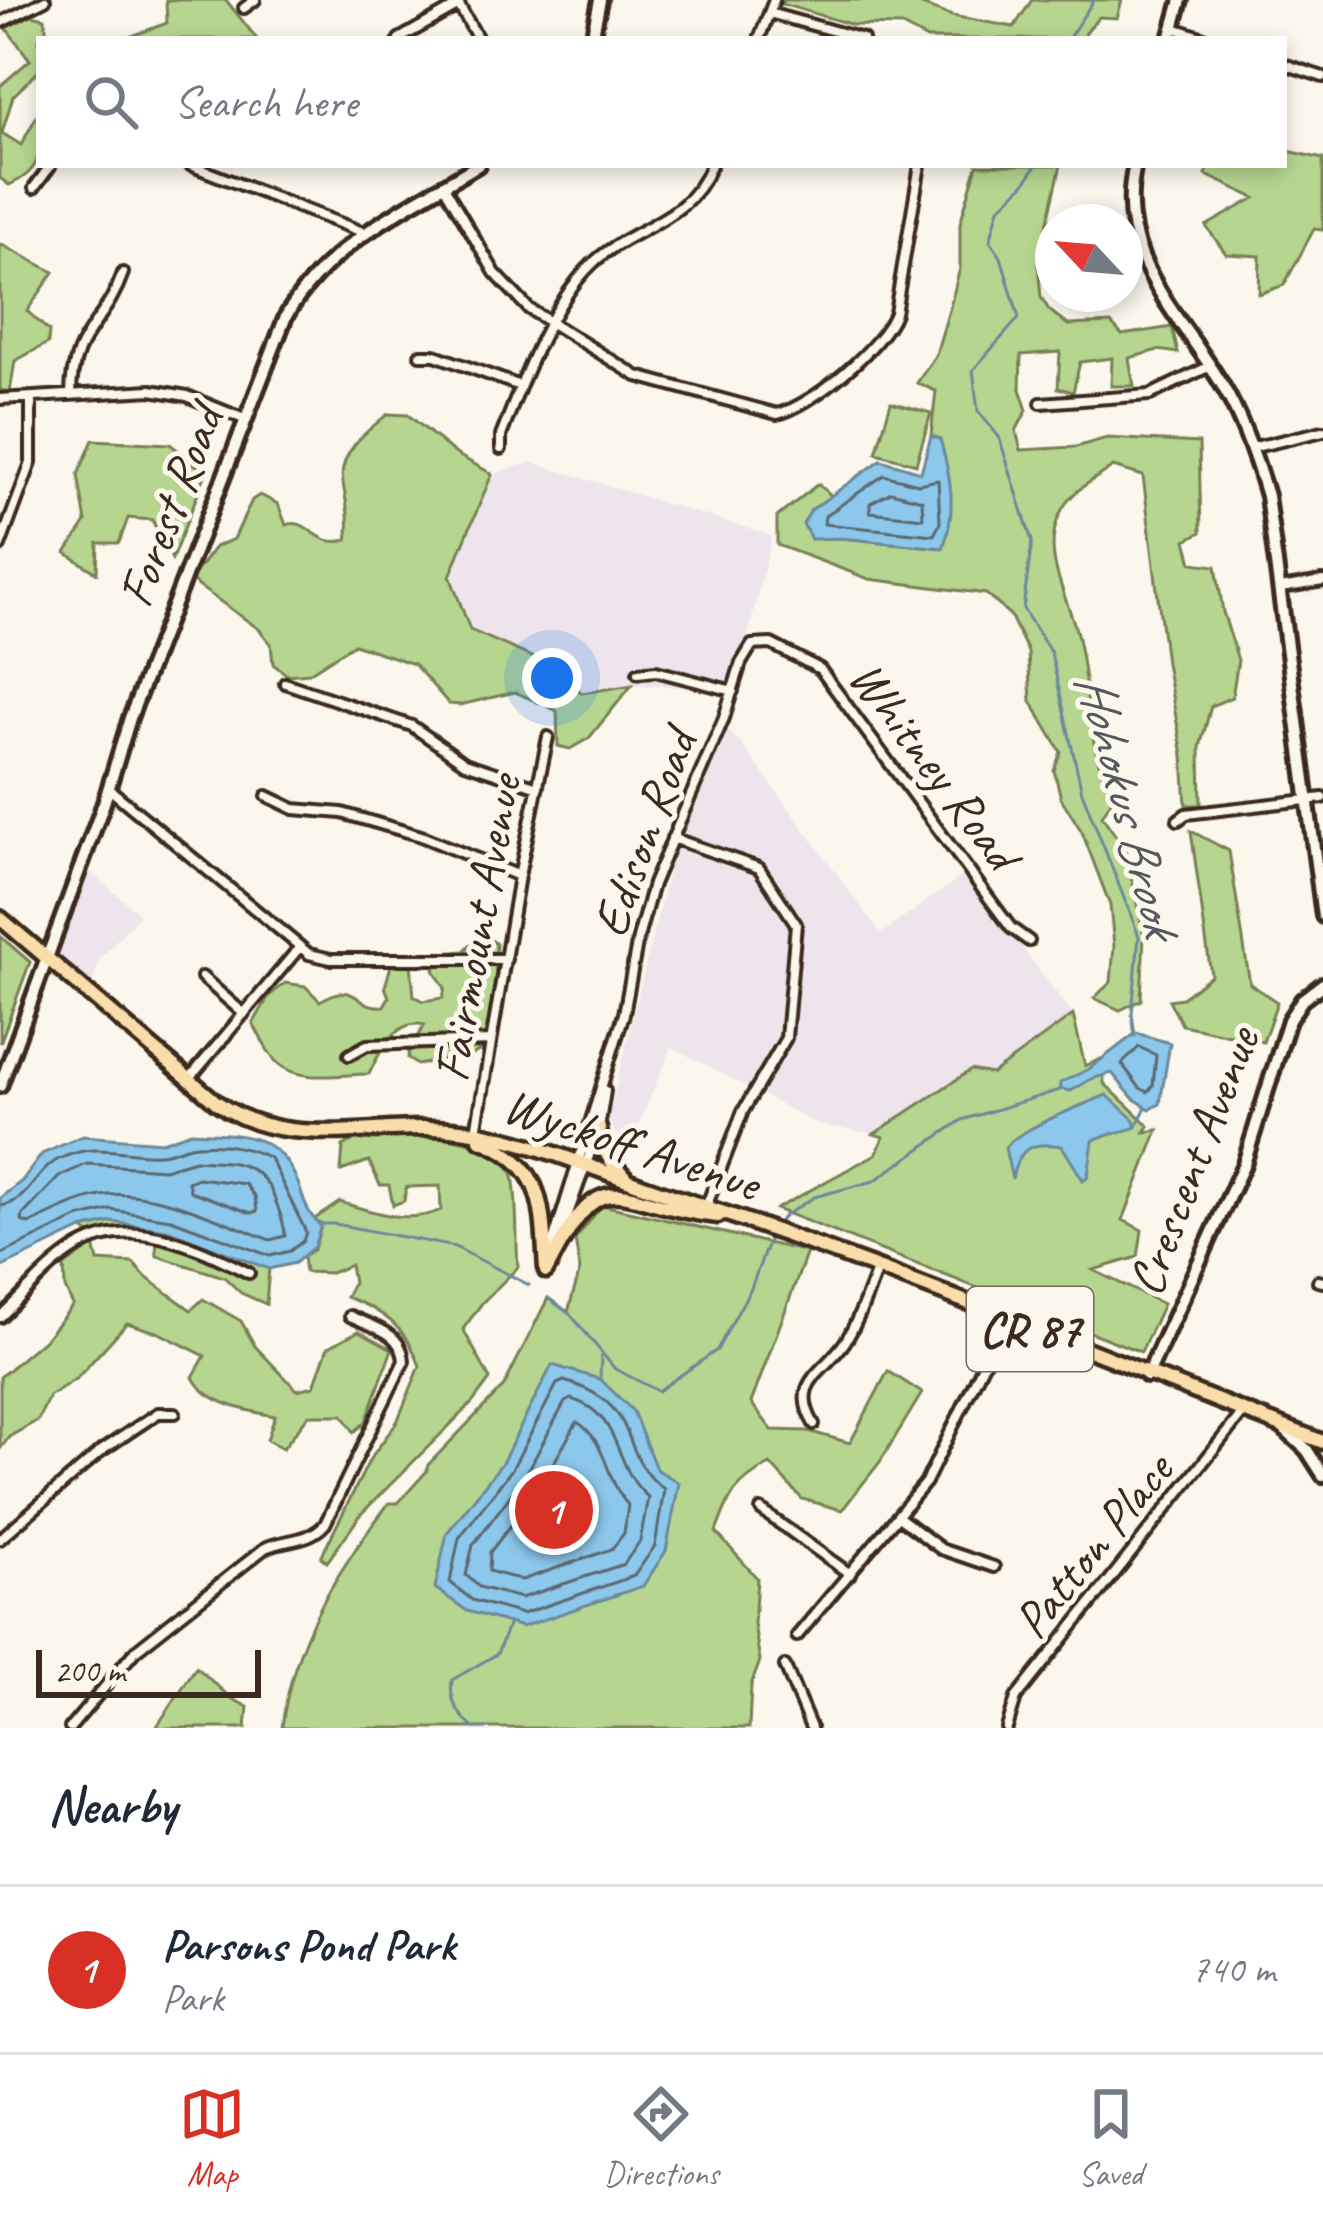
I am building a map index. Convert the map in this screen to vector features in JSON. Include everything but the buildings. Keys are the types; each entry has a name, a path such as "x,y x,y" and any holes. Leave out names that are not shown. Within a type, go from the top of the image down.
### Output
{"main road":[{"name":"Wyckoff Avenue","path":"0,918 228,1111 274,1129 323,1132 398,1126 476,1132 775,1230 1323,1442"},
{"path":"599,1128 608,1159 631,1182"},
{"path":"451,1129 500,1148 526,1170 542,1205 546,1271"},
{"path":"546,1271 571,1222 582,1208 604,1195 738,1218"}],"street":[{"path":"0,23 45,0"},
{"path":"244,8 255,0"},
{"path":"593,36 600,0"},
{"path":"761,36 774,0"},
{"path":"1172,33 1181,0"},
{"path":"404,36 458,3 476,36"},
{"path":"770,13 852,36"},
{"path":"1287,65 1323,77"},
{"path":"34,188 49,168"},
{"path":"198,168 365,233"},
{"name":"Forest Road","path":"0,1086 130,718 277,334 296,299 335,254 473,168"},
{"path":"501,449 501,436 520,386 552,324 594,262 686,205 699,192 710,168"},
{"path":"443,186 506,287 552,324 652,382 758,412 787,412 874,349 891,325 919,168"},
{"path":"1135,168 1130,200 1137,248 1155,288 1210,366 1251,448 1267,496 1323,916"},
{"path":"71,395 77,349 108,305 123,273"},
{"path":"419,355 435,355 520,386"},
{"path":"1041,403 1150,395 1210,366"},
{"path":"0,399 133,389 169,392 244,419"},
{"path":"0,546 31,463 31,399"},
{"path":"1251,448 1323,430"},
{"path":"1281,588 1323,581"},
{"name":"Whitney Road","path":"733,691 747,651 759,642 794,653 820,669 1011,928 1028,940"},
{"path":"638,673 656,671 733,691"},
{"path":"285,683 418,728 465,763 538,787"},
{"name":"Edison Road","path":"546,1271 624,1013 649,898 733,691"},
{"name":"Fairmount Avenue","path":"476,1132 519,876 548,737"},
{"path":"108,788 298,948 332,959 506,959"},
{"path":"267,796 294,809 342,813 421,836 519,876"},
{"path":"1178,820 1186,814 1323,798"},
{"path":"672,838 759,868 796,924 786,1038 743,1112 706,1207"},
{"path":"189,1079 298,948"},
{"path":"202,977 244,1014"},
{"name":"Crescent Avenue","path":"1148,1376 1244,1164 1289,1020 1302,1000 1323,984"},
{"path":"349,1054 367,1045 491,1041"},
{"name":"Edison Road","path":"581,1165 599,1128 607,1071"},
{"path":"0,1317 68,1253 106,1235 133,1232 160,1237 250,1273"},
{"path":"814,1424 806,1404 808,1386 844,1343 877,1270"},
{"path":"70,1728 135,1651 161,1629 265,1548 310,1538 325,1524 404,1361 404,1350 394,1336 350,1316"},
{"path":"797,1636 900,1518 939,1459 1005,1320"},
{"name":"Patton Place","path":"1006,1728 1016,1699 1244,1412"},
{"path":"0,1539 119,1438 158,1413 175,1413"},
{"name":"Wyckoff Avenue","path":"1279,1425 1307,1450 1323,1474"},
{"path":"761,1510 850,1574"},
{"path":"900,1518 941,1549 994,1567"},
{"path":"785,1666 812,1728"}],"shaded area":[{"path":"531,462 772,536 735,688 632,685 582,693 550,665 470,630 450,576 492,474"},
{"path":"727,730 881,934 966,873 1073,1015 992,1074 971,1070 874,1134 819,1125 672,1047 626,1153 608,1119 671,848"},
{"path":"87,869 140,914 100,959 91,986 58,953"}],"green space":[{"path":"166,0 226,0 255,36 132,36 167,23"},
{"path":"784,0 908,0 952,16 1014,27 1032,0 1122,0 1117,18 1099,17 1086,36 921,36 902,26 853,25 782,4"},
{"path":"32,15 45,18 47,36 36,36 36,74 13,96 2,133 21,145 36,118 36,161 30,172 9,185 0,178 0,86 30,60 6,28"},
{"path":"1287,151 1323,159 1323,230 1314,229 1284,285 1259,294 1260,256 1226,254 1206,226 1255,198 1206,175 1208,168 1287,168"},
{"path":"976,168 1060,168 1052,204 1035,204 1035,312 1052,312 1068,325 1111,323 1122,335 1172,327 1178,353 1158,350 1129,358 1134,386 1111,386 1112,358 1080,362 1073,392 1058,388 1060,352 1021,355 1020,389 1027,410 1016,431 1021,450 1076,447 1107,438 1199,443 1201,532 1186,540 1192,563 1216,566 1223,612 1238,660 1232,697 1211,706 1200,747 1201,805 1186,805 1143,476 1113,467 1089,482 1063,507 1054,532 1055,565 1079,643 1098,761 1113,798 1102,816 1125,849 1144,936 1141,1000 1120,1010 1094,998 1111,982 1110,905 1082,832 1061,798 1054,770 1061,752 1031,701 1028,652 1010,615 986,594 869,579 777,545 777,517 818,484 832,496 811,510 811,539 943,548 940,439 931,436 936,391 917,383 936,354 960,268 960,223"},
{"path":"0,244 54,272 27,311 49,331 48,343 15,361 10,392 0,390"},
{"path":"891,402 931,413 916,464 876,453"},
{"path":"388,414 408,415 456,454 492,474 450,576 470,630 550,665 582,693 632,685 589,738 570,749 558,746 557,711 515,692 449,704 414,664 354,644 309,673 287,675 273,664 271,644 259,629 190,580 215,547 234,539 252,500 260,495 278,504 286,525 301,525 327,540 347,540 345,462 355,444"},
{"path":"93,440 170,444 206,473 172,559 152,520 128,518 119,543 98,543 97,573 66,553 86,522 78,475"},
{"path":"1191,831 1229,851 1250,984 1277,1002 1263,1042 1182,1025 1169,1000 1182,998 1211,975"},
{"path":"0,936 30,962 0,1043"},
{"path":"478,937 488,937 496,944 495,997 482,1049 472,1055 417,1065 408,1058 409,1048 425,1025 415,1024 390,1038 369,1074 305,1075 273,1058 253,1024 269,996 285,983 305,986 320,1001 342,992 384,1006 393,958 404,956 411,964 414,996 423,1001 443,998 445,988 434,970 444,953 464,951"},
{"path":"1073,1015 1085,1066 1103,1058 1104,1083 1149,1126 1145,1132 1158,1130 1123,1220 1142,1230 1138,1257 1093,1270 1163,1304 1141,1352 776,1209 876,1154 884,1137 874,1134 971,1070 992,1074"},
{"path":"364,1134 447,1138 488,1149 503,1159 514,1181 518,1267 463,1329 490,1379 362,1513 327,1562 321,1557 370,1459 397,1422 420,1366 392,1322 346,1297 353,1283 350,1265 331,1273 305,1272 303,1256 314,1249 321,1226 313,1220 340,1202 404,1217 441,1210 440,1186 406,1187 404,1201 393,1205 389,1185 380,1185 369,1161 341,1171 343,1146"},
{"path":"602,1205 807,1252 751,1403 772,1430 808,1431 850,1443 888,1371 922,1393 880,1462 842,1510 802,1499 770,1464 741,1484 730,1499 716,1532 757,1578 754,1624 760,1661 751,1685 749,1728 282,1728 296,1666 335,1581 389,1503 398,1503 504,1386 548,1298 568,1312 580,1270 575,1240"},
{"path":"112,1222 167,1230 269,1268 266,1304 241,1293 224,1277 157,1256 156,1239 90,1234 82,1229"},
{"path":"94,1245 98,1261 133,1263 191,1310 203,1299 241,1321 255,1346 297,1390 314,1386 328,1347 359,1331 392,1349 366,1422 354,1432 343,1415 309,1415 283,1448 267,1440 275,1416 229,1405 199,1386 193,1377 205,1356 127,1323 77,1378 49,1396 38,1420 9,1437 0,1449 0,1377 46,1338 73,1305 65,1288 64,1266"},
{"path":"196,1667 248,1707 246,1728 156,1728"}],"water":[{"path":"931,436 940,439 949,480 950,521 943,548 811,539 803,524 811,510 881,460 921,472"},
{"path":"1136,1033 1170,1043 1160,1104 1150,1109 1133,1098 1112,1073 1071,1091 1061,1089 1060,1083 1089,1069"},
{"path":"1107,1095 1136,1127 1093,1141 1088,1176 1083,1180 1062,1146 1042,1145 1022,1154 1012,1179 1005,1148 1011,1141"},
{"path":"191,1132 255,1139 279,1154 309,1212 321,1225 314,1247 295,1263 269,1269 167,1230 112,1222 82,1229 0,1268 0,1198 22,1181 42,1154 83,1136 162,1142"},
{"path":"552,1365 600,1379 633,1411 656,1469 679,1483 666,1551 643,1586 522,1627 467,1611 435,1588 447,1533 502,1463"}],"waterway":[{"name":"Hohokus Brook","path":"1070,36 1094,0"},
{"name":"Hohokus Brook","path":"1034,168 999,208 990,241 1001,257 1019,318 973,370 978,411 999,437 1032,541 1023,609 1051,653 1082,792 1139,936 1132,1014 1135,1036"},
{"name":"Hohokus Brook","path":"776,1227 784,1216 814,1197 874,1181 962,1120 1060,1090"},
{"path":"1136,1127 1146,1107"},
{"name":"Hohokus Brook","path":"318,1224 455,1247 529,1285"},
{"name":"Hohokus Brook","path":"548,1298 571,1315 615,1369 658,1391 717,1350 751,1288 771,1235"},
{"path":"600,1377 601,1357"},
{"path":"473,1728 456,1707 452,1680 497,1654 509,1623"},
{"path":"475,1728 489,1728"}],"place":[{"name":"Parsons Pond Park","path":"554,1510"}]}
